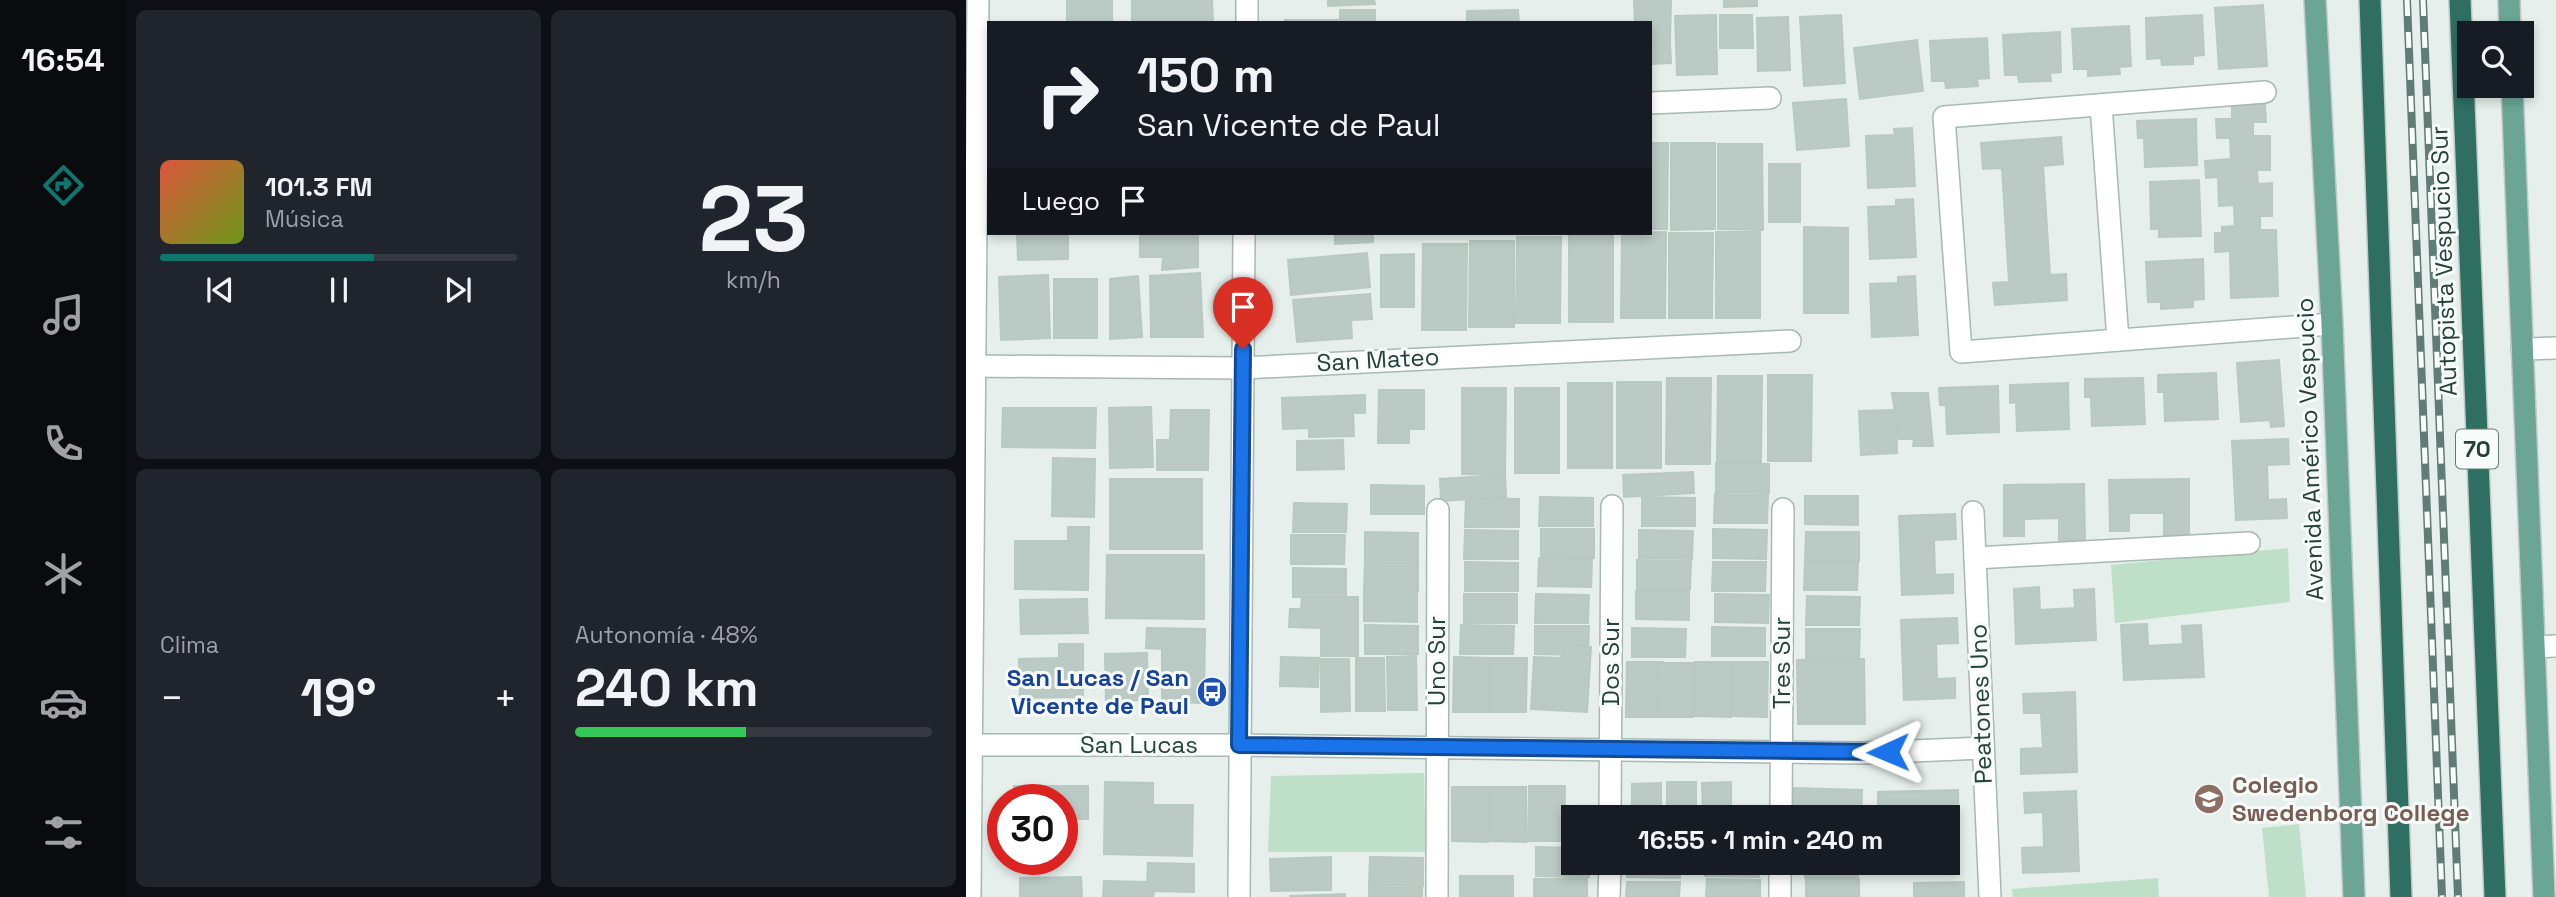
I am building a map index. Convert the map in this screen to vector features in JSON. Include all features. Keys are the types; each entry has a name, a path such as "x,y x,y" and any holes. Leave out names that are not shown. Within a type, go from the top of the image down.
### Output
{"highway":[{"path":"2370,0 2401,897"},
{"name":"Autopista Vespucio Sur","path":"2460,0 2495,897"}],"main road":[{"name":"Avenida Américo Vespucio","path":"2315,0 2332,324 2354,897"},
{"path":"2509,0 2510,21"},
{"path":"2512,98 2522,349 2545,646 2544,897"}],"street":[{"path":"971,897 970,366 978,0"},
{"path":"1247,0 1247,21"},
{"path":"2264,92 1944,117 1961,352 2332,324"},
{"path":"1652,103 1770,98"},
{"path":"2101,105 2119,340"},
{"path":"1238,897 1244,235"},
{"name":"San Mateo","path":"970,366 1242,368 1790,341"},
{"path":"2522,349 2556,348"},
{"name":"Dos Sur","path":"1610,805 1612,506"},
{"name":"Tres Sur","path":"1781,805 1783,509"},
{"name":"Uno Sur","path":"1437,897 1438,510"},
{"name":"Peatones Uno","path":"1973,512 1990,897"},
{"path":"1975,558 2249,543"},
{"name":"San Lucas","path":"969,745 1239,745 1865,753 1983,748"},
{"path":"1609,897 1610,875"},
{"path":"1780,875 1780,897"}],"green space":[{"path":"2288,548 2290,602 2115,623 2111,565"},
{"path":"1424,773 1426,852 1268,852 1271,776"},
{"path":"2299,824 2306,897 2269,897 2262,828"},
{"path":"2158,878 2159,897 2013,897 2012,889"}],"building":[{"path":"1067,0 1112,0 1112,21 1067,21"},
{"path":"1132,0 1212,0 1213,21 1132,21"},
{"path":"1328,0 1374,0 1375,4 1328,6"},
{"path":"1634,0 1671,0 1670,43 1652,44 1652,21 1635,21"},
{"path":"1724,0 1757,0 1757,6 1724,7"},
{"path":"2263,5 2267,66 2219,69 2215,8"},
{"path":"1340,10 1375,10 1375,21 1340,21"},
{"path":"1518,10 1519,21 1467,21 1467,11"},
{"path":"1716,15 1717,74 1677,75 1675,16"},
{"path":"1720,15 1752,15 1753,48 1720,48"},
{"path":"1841,15 1845,83 1804,86 1800,17"},
{"path":"2202,15 2204,55 2193,56 2193,64 2162,65 2161,58 2147,59 2146,18"},
{"path":"1788,17 1790,70 1758,71 1757,18"},
{"path":"1285,20 1341,20 1341,21"},
{"path":"2129,26 2131,66 2119,67 2120,74 2088,76 2088,69 2074,69 2072,29"},
{"path":"2060,32 2061,72 2050,73 2051,81 2019,82 2018,75 2005,75 2003,35"},
{"path":"1987,38 1989,78 1977,79 1978,86 1946,88 1945,81 1932,81 1930,41"},
{"path":"1917,40 1923,91 1860,99 1854,48"},
{"path":"1670,43 1671,63 1652,64 1652,44"},
{"path":"1846,99 1849,146 1797,150 1793,103"},
{"path":"2265,104 2266,122 2253,122 2253,136 2270,136 2270,170 2257,170 2258,184 2272,183 2272,216 2260,216 2260,230 2276,230 2278,296 2231,298 2230,251 2215,252 2215,233 2222,233 2222,227 2235,226 2234,205 2219,206 2218,177 2206,178 2205,161 2231,159 2230,138 2217,138 2216,119 2232,119 2232,105"},
{"path":"2196,119 2197,165 2145,167 2144,138 2138,138 2137,121"},
{"path":"1912,128 1915,186 1868,188 1866,136 1895,135 1894,129"},
{"path":"2061,137 2063,164 2043,166 2050,275 2066,274 2067,300 1995,305 1993,283 2009,282 2002,168 1983,169 1981,143"},
{"path":"1652,143 1668,143 1667,229 1652,229"},
{"path":"1671,143 1715,143 1715,229 1671,230"},
{"path":"1718,144 1762,144 1763,230 1718,229"},
{"path":"1769,164 1800,164 1800,222 1769,222"},
{"path":"2199,180 2201,236 2159,237 2159,229 2151,229 2150,182"},
{"path":"1913,199 1916,257 1870,259 1868,207 1896,206 1896,200"},
{"path":"1804,227 1848,228 1848,313 1804,313"},
{"path":"1652,232 1666,232 1665,318 1621,318 1622,235 1652,235"},
{"path":"1716,232 1760,232 1760,318 1716,318"},
{"path":"1669,233 1713,233 1712,318 1669,318"},
{"path":"1017,235 1068,235 1068,259 1018,260"},
{"path":"1140,235 1198,235 1198,267 1162,270 1163,257 1140,257"},
{"path":"1335,235 1373,235 1373,242 1335,244"},
{"path":"1569,236 1613,236 1613,322 1569,322"},
{"path":"1517,237 1561,237 1560,323 1516,323"},
{"path":"1470,241 1514,241 1514,327 1469,327"},
{"path":"1423,244 1467,244 1466,330 1422,330"},
{"path":"1367,253 1370,287 1291,295 1288,260"},
{"path":"1414,254 1414,307 1381,307 1381,255"},
{"path":"2203,259 2204,299 2193,300 2193,307 2161,309 2161,302 2148,302 2146,262"},
{"path":"1200,273 1203,337 1151,337 1150,276"},
{"path":"1048,275 1050,338 1001,340 999,277"},
{"path":"1138,276 1142,337 1110,339 1110,279"},
{"path":"1915,276 1918,335 1872,337 1870,284 1898,283 1898,277"},
{"path":"1054,279 1097,279 1097,338 1054,338"},
{"path":"1370,294 1372,319 1351,320 1352,338 1297,342 1293,300"},
{"path":"2279,360 2284,426 2271,427 2270,420 2241,422 2237,363"},
{"path":"2216,373 2218,419 2165,421 2164,392 2158,392 2158,375"},
{"path":"1768,375 1812,375 1811,461 1768,461"},
{"path":"1718,376 1762,376 1761,462 1717,462"},
{"path":"1667,378 1711,378 1710,464 1666,464"},
{"path":"2143,378 2145,424 2092,426 2091,397 2085,397 2085,379"},
{"path":"1617,382 1661,382 1661,468 1617,468"},
{"path":"1568,383 1612,383 1612,468 1568,468"},
{"path":"2068,383 2069,429 2017,431 2016,402 2010,403 2010,385"},
{"path":"1998,386 1999,432 1947,434 1946,405 1940,405 1939,388"},
{"path":"1462,388 1506,388 1505,475 1462,474"},
{"path":"1515,388 1559,388 1559,473 1515,473"},
{"path":"1379,390 1424,390 1424,429 1409,429 1409,443 1378,443"},
{"path":"1892,393 1928,393 1933,446 1913,446 1914,439 1899,439"},
{"path":"1365,395 1365,413 1353,413 1354,436 1309,437 1309,428 1283,429 1282,398"},
{"path":"1151,407 1153,467 1110,468 1109,408"},
{"path":"1003,408 1096,408 1095,448 1002,447"},
{"path":"1171,410 1209,410 1208,470 1157,470 1157,440 1170,440"},
{"path":"1896,410 1897,453 1861,455 1859,411"},
{"path":"2288,439 2289,464 2267,465 2268,500 2286,499 2287,518 2236,520 2232,441"},
{"path":"1343,440 1344,469 1297,470 1297,441"},
{"path":"1053,458 1095,459 1094,517 1052,516"},
{"path":"1716,463 1769,464 1769,493 1716,492"},
{"path":"1693,472 1694,493 1624,497 1623,475"},
{"path":"1505,475 1506,497 1441,501 1440,479"},
{"path":"1110,479 1202,479 1202,549 1110,549"},
{"path":"2189,479 2189,535 2164,535 2164,513 2129,513 2129,531 2110,531 2109,480"},
{"path":"2084,484 2085,540 2059,540 2059,518 2024,519 2024,536 2004,536 2004,485"},
{"path":"1371,485 1424,486 1424,514 1371,514"},
{"path":"1715,494 1768,495 1767,523 1714,523"},
{"path":"1805,496 1858,496 1858,525 1805,524"},
{"path":"1540,497 1593,498 1593,526 1539,526"},
{"path":"1642,497 1695,498 1695,526 1642,526"},
{"path":"1466,498 1519,499 1519,527 1465,527"},
{"path":"1294,503 1347,504 1346,532 1293,532"},
{"path":"1955,514 1956,539 1934,540 1935,575 1953,574 1953,593 1902,595 1899,516"},
{"path":"1068,527 1089,527 1088,590 1015,589 1015,541 1068,541"},
{"path":"1541,529 1594,529 1594,558 1541,557"},
{"path":"1713,529 1767,530 1766,559 1713,558"},
{"path":"1465,530 1518,531 1518,559 1464,559"},
{"path":"1639,530 1693,531 1692,559 1639,558"},
{"path":"1365,532 1418,533 1418,561 1365,560"},
{"path":"1806,532 1859,532 1859,561 1805,561"},
{"path":"1291,535 1345,535 1344,564 1291,564"},
{"path":"1107,555 1204,555 1204,619 1106,618"},
{"path":"1539,558 1592,559 1591,587 1538,586"},
{"path":"1637,560 1691,561 1690,589 1637,589"},
{"path":"1365,562 1418,563 1418,591 1364,591"},
{"path":"1465,562 1518,563 1518,591 1465,591"},
{"path":"1713,562 1766,562 1765,591 1712,591"},
{"path":"1805,562 1858,562 1857,590 1804,590"},
{"path":"1293,568 1346,569 1346,597 1293,597"},
{"path":"2039,587 2040,610 2075,608 2074,590 2094,589 2096,640 2016,644 2014,589"},
{"path":"1636,591 1689,591 1689,620 1636,619"},
{"path":"1364,593 1417,593 1417,622 1364,621"},
{"path":"1464,594 1517,594 1517,623 1464,623"},
{"path":"1536,594 1589,595 1588,623 1535,623"},
{"path":"1715,594 1769,595 1768,623 1715,622"},
{"path":"1807,596 1860,597 1859,625 1806,625"},
{"path":"1302,597 1358,597 1358,656 1321,656 1321,628 1289,627 1290,609 1301,609"},
{"path":"1087,599 1088,633 1021,634 1020,600"},
{"path":"1957,618 1958,643 1936,644 1937,679 1955,678 1955,698 1904,700 1901,620"},
{"path":"2147,624 2148,646 2183,644 2182,626 2201,625 2204,677 2124,680 2121,625"},
{"path":"1365,625 1418,626 1418,654 1365,654"},
{"path":"1461,625 1514,626 1513,654 1460,654"},
{"path":"1535,626 1589,626 1588,655 1535,654"},
{"path":"1712,627 1765,628 1765,656 1712,656"},
{"path":"1147,628 1205,629 1204,703 1162,702 1162,649 1146,648"},
{"path":"1632,628 1686,629 1685,657 1632,657"},
{"path":"1806,629 1860,629 1859,658 1806,658"},
{"path":"1059,644 1083,644 1083,697 1020,698 1019,659 1059,658"},
{"path":"1566,645 1591,647 1587,712 1531,709 1534,657 1561,658"},
{"path":"1147,653 1148,700 1106,701 1105,654"},
{"path":"1416,656 1417,710 1388,710 1387,657"},
{"path":"1281,657 1319,658 1318,687 1280,686"},
{"path":"1454,657 1490,658 1489,712 1453,712"},
{"path":"1356,658 1384,658 1385,711 1356,711"},
{"path":"1490,658 1527,658 1526,712 1490,712"},
{"path":"1321,659 1349,659 1350,711 1321,712"},
{"path":"1864,659 1865,724 1798,724 1797,660"},
{"path":"1627,662 1663,662 1662,717 1626,717"},
{"path":"1695,662 1732,662 1731,717 1695,716"},
{"path":"1732,662 1768,662 1767,717 1731,716"},
{"path":"1658,663 1694,663 1693,717 1657,717"},
{"path":"2075,692 2077,772 2021,774 2021,749 2043,748 2041,713 2024,713 2023,694"},
{"path":"1105,782 1153,783 1153,805 1193,805 1192,856 1104,854"},
{"path":"1667,782 1696,782 1696,805 1667,805"},
{"path":"1731,782 1731,805 1703,805 1702,783"},
{"path":"1661,783 1661,805 1632,805 1632,784"},
{"path":"1078,786 1088,786 1088,819 1078,819"},
{"path":"1529,786 1565,786 1565,805 1561,805 1561,841 1528,841"},
{"path":"1452,787 1488,787 1488,842 1452,841"},
{"path":"1490,787 1526,787 1526,842 1489,841"},
{"path":"1794,788 1862,790 1861,805 1793,805"},
{"path":"1958,790 1958,805 1878,805 1878,792"},
{"path":"2076,791 2079,871 2023,873 2022,848 2044,847 2043,812 2025,813 2024,793"},
{"path":"1536,847 1561,848 1561,875 1589,877 1536,876"},
{"path":"1331,857 1331,890 1271,891 1270,859"},
{"path":"1370,857 1423,858 1423,886 1369,885"},
{"path":"1148,863 1194,864 1194,892 1154,891 1153,897 1103,897 1104,881 1147,882"},
{"path":"1627,875 1680,875 1680,878"},
{"path":"1759,875 1759,877 1705,876"},
{"path":"1805,875 1858,875 1858,878 1805,878"},
{"path":"1460,876 1513,876 1513,897 1460,897"},
{"path":"1081,877 1082,897 1020,897 1020,878"},
{"path":"1534,879 1587,879 1587,897 1534,897"},
{"path":"1707,879 1760,880 1760,897 1706,897"},
{"path":"1806,879 1859,879 1859,897 1806,897"},
{"path":"1627,882 1680,882 1679,897 1626,897"},
{"path":"1964,882 1964,897 1914,897 1914,883"},
{"path":"1369,887 1422,888 1422,897 1369,897"},
{"path":"1345,894 1345,897 1290,897 1290,896"}],"railway":[{"path":"2407,0 2442,897"},
{"path":"2423,0 2458,897"}],"place":[{"name":"San Lucas / San Vicente de Paul","path":"1212,692"},
{"name":"Colegio Swedenborg College","path":"2209,799"}],"route":[{"path":"1243,349 1239,745 1888,752"}]}
